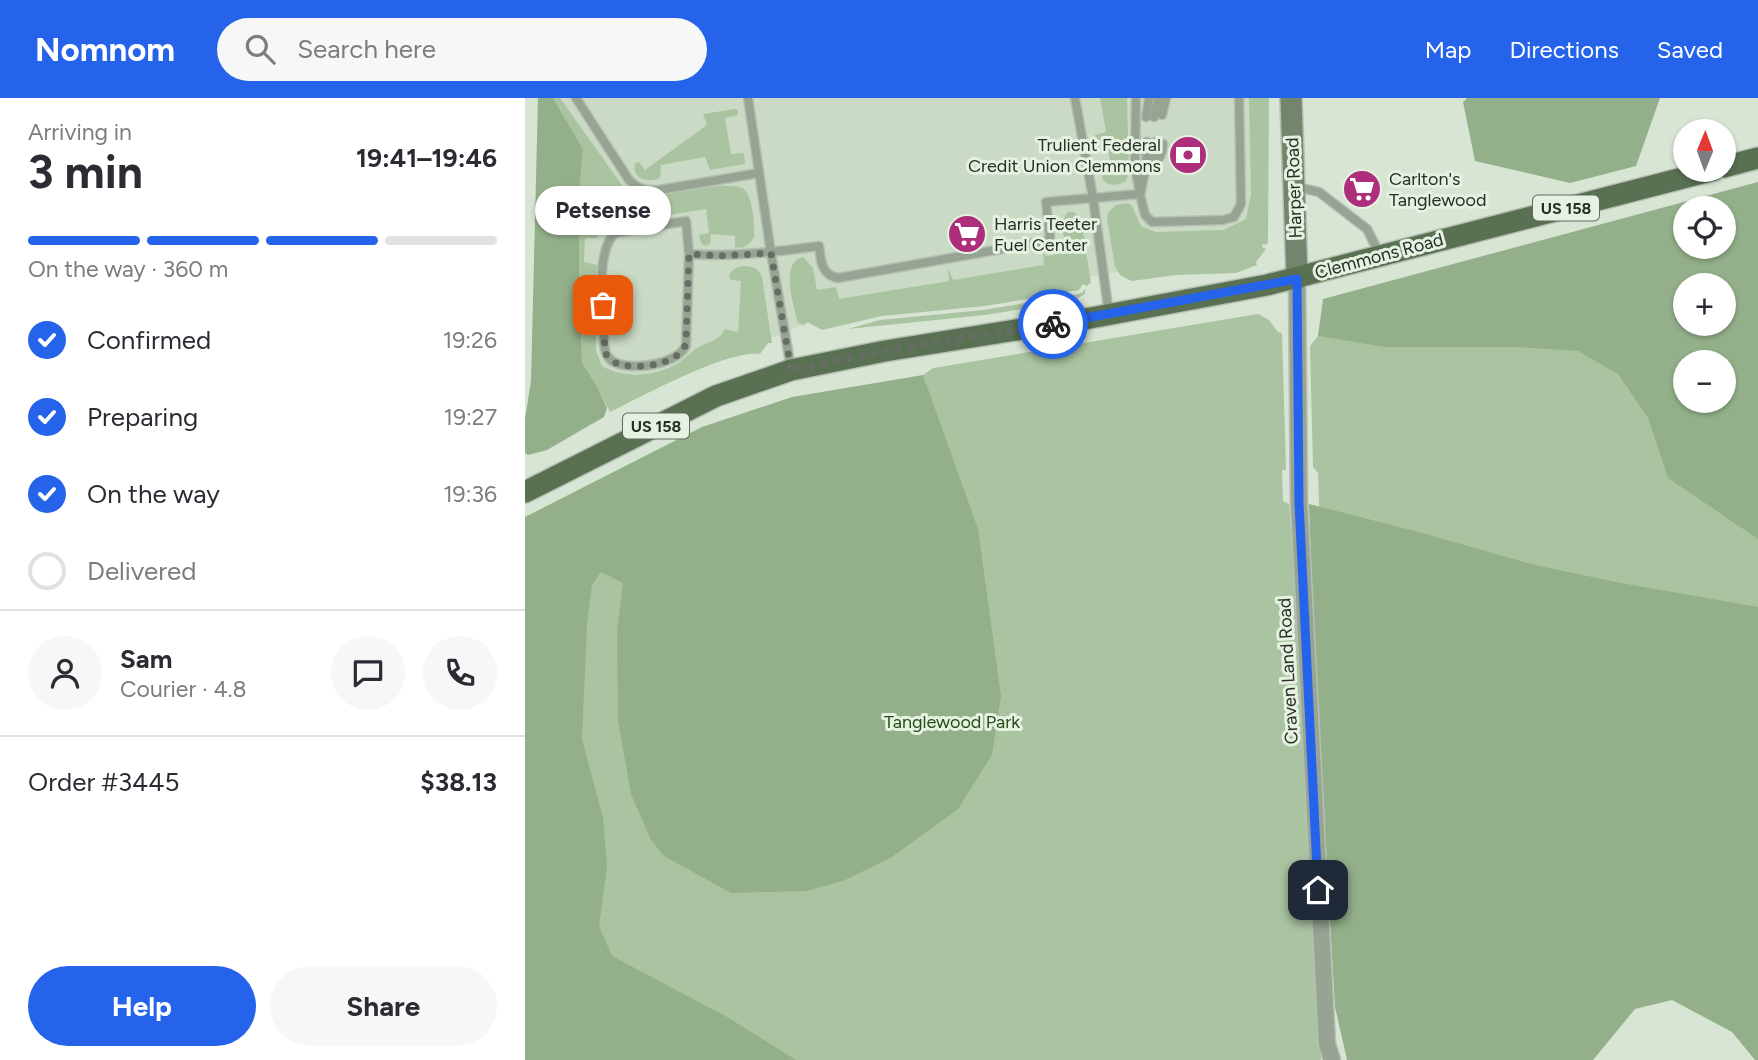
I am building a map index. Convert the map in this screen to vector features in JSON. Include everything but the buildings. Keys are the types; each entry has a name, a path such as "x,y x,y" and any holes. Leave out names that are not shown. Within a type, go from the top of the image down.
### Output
{"main road":[{"name":"Harper Road","path":"1291,98 1297,279"},
{"path":"1736,164 1758,158"},
{"name":"Clemmons Road","path":"525,492 716,396 791,370 1297,279 1380,255 1673,180"}],"street":[{"name":"Craven Land Road","path":"1297,279 1299,503 1327,1044 1332,1060"}],"lane":[{"path":"576,98 623,172 638,188 659,190 759,173"},
{"path":"748,98 791,370"},
{"path":"1075,98 1093,198 1109,314"},
{"path":"1136,98 1135,167 1147,219 1157,223 1215,222 1230,219 1237,214 1241,204 1239,98"},
{"path":"1149,98 1154,116"},
{"path":"1154,116 1158,98"},
{"path":"1154,116 1166,98"},
{"path":"1140,194 1146,172 1155,143 1162,153 1146,172"},
{"path":"1294,187 1326,196 1367,229 1380,255"},
{"path":"689,254 720,256 771,253 819,246 824,271 831,277 838,278 1047,241 1051,237 1046,202 1140,194"},
{"path":"686,221 689,254 686,341 683,352 671,361 663,363 624,365 610,360 605,353 604,343 603,255 608,240 615,233 686,221"}],"shaded area":[{"path":"553,98 1263,98 1249,252 819,318 607,408 582,363 579,195 583,149"}],"green space":[{"path":"538,98 553,98 583,149 579,195 582,363 607,408 604,417 547,450 528,455 525,453 525,419 531,381"},
{"path":"553,98 560,98 624,188 633,195 647,198 712,187 737,186 747,193 753,212 754,237 741,248 735,247 735,236 711,234 710,244 705,246 701,243 699,235 709,233 706,209 597,226 596,238 585,238 584,262 597,265 596,351 602,366 631,375 653,373 673,366 696,348 717,339 725,329 738,332 741,281 731,280 729,275 734,269 745,266 757,269 762,277 772,343 768,343 760,354 746,354 707,366 610,412 582,363 579,195 583,149"},
{"path":"1100,98 1127,98 1129,172 1126,181 1117,185 1102,179 1103,174 1112,173 1107,141 1093,140 1095,135 1106,132"},
{"path":"1249,98 1269,98 1268,241 1267,245 1263,244 1262,247 1266,249 1256,262 1257,265 1236,273 1176,275 1132,281 1121,276 1115,267 1107,219 1108,213 1116,205 1128,203 1141,226 1156,232 1223,230 1246,219 1251,194"},
{"path":"1467,98 1660,98 1636,166 1570,183 1475,161 1463,102"},
{"path":"735,109 738,115 725,118 731,154 744,153 745,164 710,170 705,157 661,165 660,178 646,180 638,176 635,163 639,162 645,170 707,125 703,114"},
{"path":"1758,182 1758,539 1668,478 1648,418 1618,374 1578,351 1515,347 1385,347 1318,336 1323,299 1673,205 1673,259 1736,259 1736,196 1706,196"},
{"path":"1758,194 1758,802 1329,775 1318,473 1313,467 1310,346 1318,336 1327,337 1673,250 1673,259 1736,259 1736,203"},
{"path":"1068,212 1074,212 1081,219 1091,282 1087,286 1083,284 1079,290 985,306 882,316 822,330 807,322 805,325 798,323 791,296 790,276 796,261 803,257 813,268 817,290 836,287 839,299 949,281 948,268 953,280 1044,265 1043,253 1046,256 1054,255 1054,250 1066,249 1061,222"},
{"path":"1085,289 1085,294 1073,301 985,315 848,329 880,320 983,310 1074,295"},
{"name":"Tanglewood Park","path":"1258,314 1269,320 1278,332 1282,333 1286,470 1282,470 1283,501 1289,504 1298,619 1321,1060 525,1060 525,530 926,383 923,375 933,368"},
{"path":"923,375 978,529 1001,696 992,755 958,809 892,857 843,881 806,891 731,893 664,856 651,840 631,794 618,721 617,631 623,583 601,572 592,585 587,623 582,739 603,818 607,866 599,926 612,956 727,1017 796,1060 525,1060 525,517 702,427 792,397"},
{"path":"1309,504 1535,565 1758,607 1758,1060 1755,1060 1732,1032 1672,1000 1635,1009 1593,1060 1347,1060 1335,1007 1314,649"}],"way so far":[{"path":"603,305 605,353 613,362 624,365 656,365 671,361 683,352 686,346 689,254 720,256 771,253 791,370 885,351 1053,324"}],"place":[{"name":"Trulient Federal Credit Union Clemmons","path":"1188,155"},
{"name":"Carlton's Tanglewood","path":"1362,189"},
{"name":"Harris Teeter Fuel Center","path":"967,234"},
{"name":"Petsense","path":"603,305"}],"route":[{"path":"1053,324 1297,279 1299,503 1318,890"}]}
